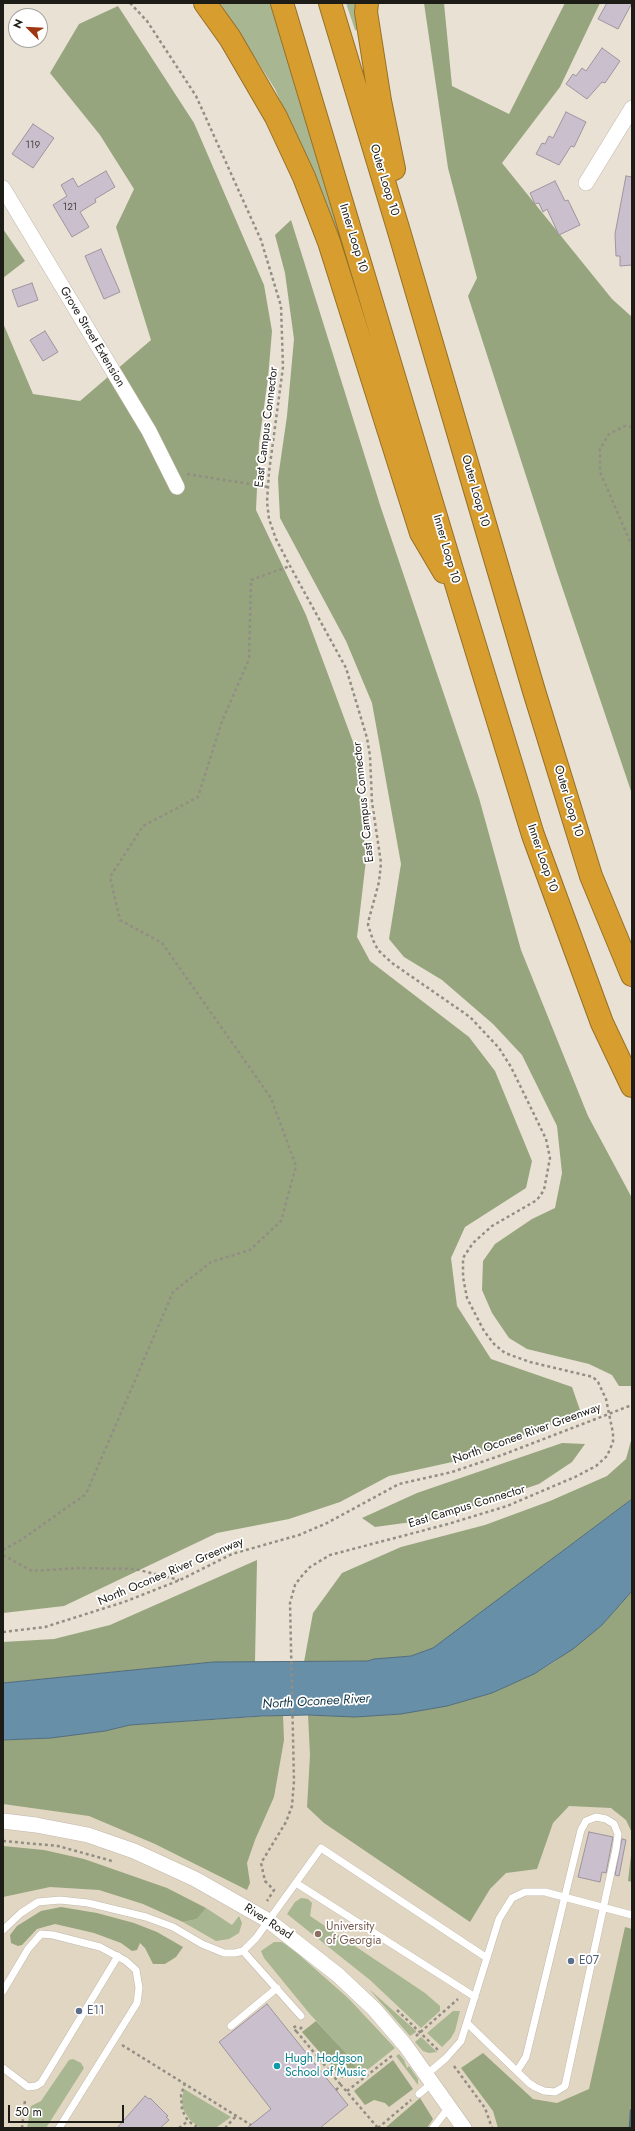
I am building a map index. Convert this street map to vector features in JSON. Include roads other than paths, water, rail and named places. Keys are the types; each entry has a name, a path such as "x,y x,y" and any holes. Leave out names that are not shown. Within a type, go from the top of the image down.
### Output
{"highway":[{"path":"205,3 230,38 276,118 304,176 329,242 421,533 461,600"},
{"name":"Inner Loop 10","path":"282,3 531,828 602,1023 632,1086"},
{"name":"Outer Loop 10","path":"330,3 398,228 534,691 591,876 632,975"},
{"path":"367,3 366,12 380,101 399,193 398,228"}],"street":[{"path":"586,183 632,108"},
{"name":"Grove Street Extension","path":"3,188 149,431 177,487"},
{"name":"River Road","path":"3,1821 36,1825 88,1835 134,1850 195,1879 269,1921 338,1974 374,2009 405,2045 450,2106 464,2128"}],"lane":[{"path":"467,2023 529,2083 544,2091 555,2092 565,2086 616,1849 618,1834 614,1824 606,1819 596,1816 586,1822 581,1830 526,2058 517,2071"},
{"path":"3,1930 21,1912 38,1902 60,1900 88,1903 146,1917 173,1927 202,1944 224,1953 243,1950 256,1938 269,1921 321,1848 487,1958"},
{"path":"296,1883 475,1997"},
{"path":"419,2094 429,2079 461,2041 499,1919 512,1898 526,1892 545,1892 632,1915"},
{"path":"3,1991 28,1949 41,1934 54,1935 100,1947 126,1961 136,1970 139,1988 137,2003 59,2128"},
{"path":"243,1950 301,2016"},
{"path":"3,2068 28,2087 36,2086 40,2083 118,1956"},
{"path":"231,2026 277,1988"},
{"path":"433,2128 450,2106"}],"water":[{"name":"North Oconee River","path":"632,1499 632,1591 602,1625 573,1649 534,1674 492,1693 447,1706 401,1714 355,1717 308,1715 262,1716 130,1725 105,1731 51,1738 3,1740 3,1683 213,1662 368,1661 374,1659 411,1656 433,1648"}],"waterway":[{"path":"631,2128 632,2111"}],"place":[{"name":"University of Georgia","path":"318,1934"},
{"name":"E07","path":"571,1961"},
{"name":"E11","path":"79,2011"},
{"name":"Hugh Hodgson School of Music","path":"277,2066"}]}
